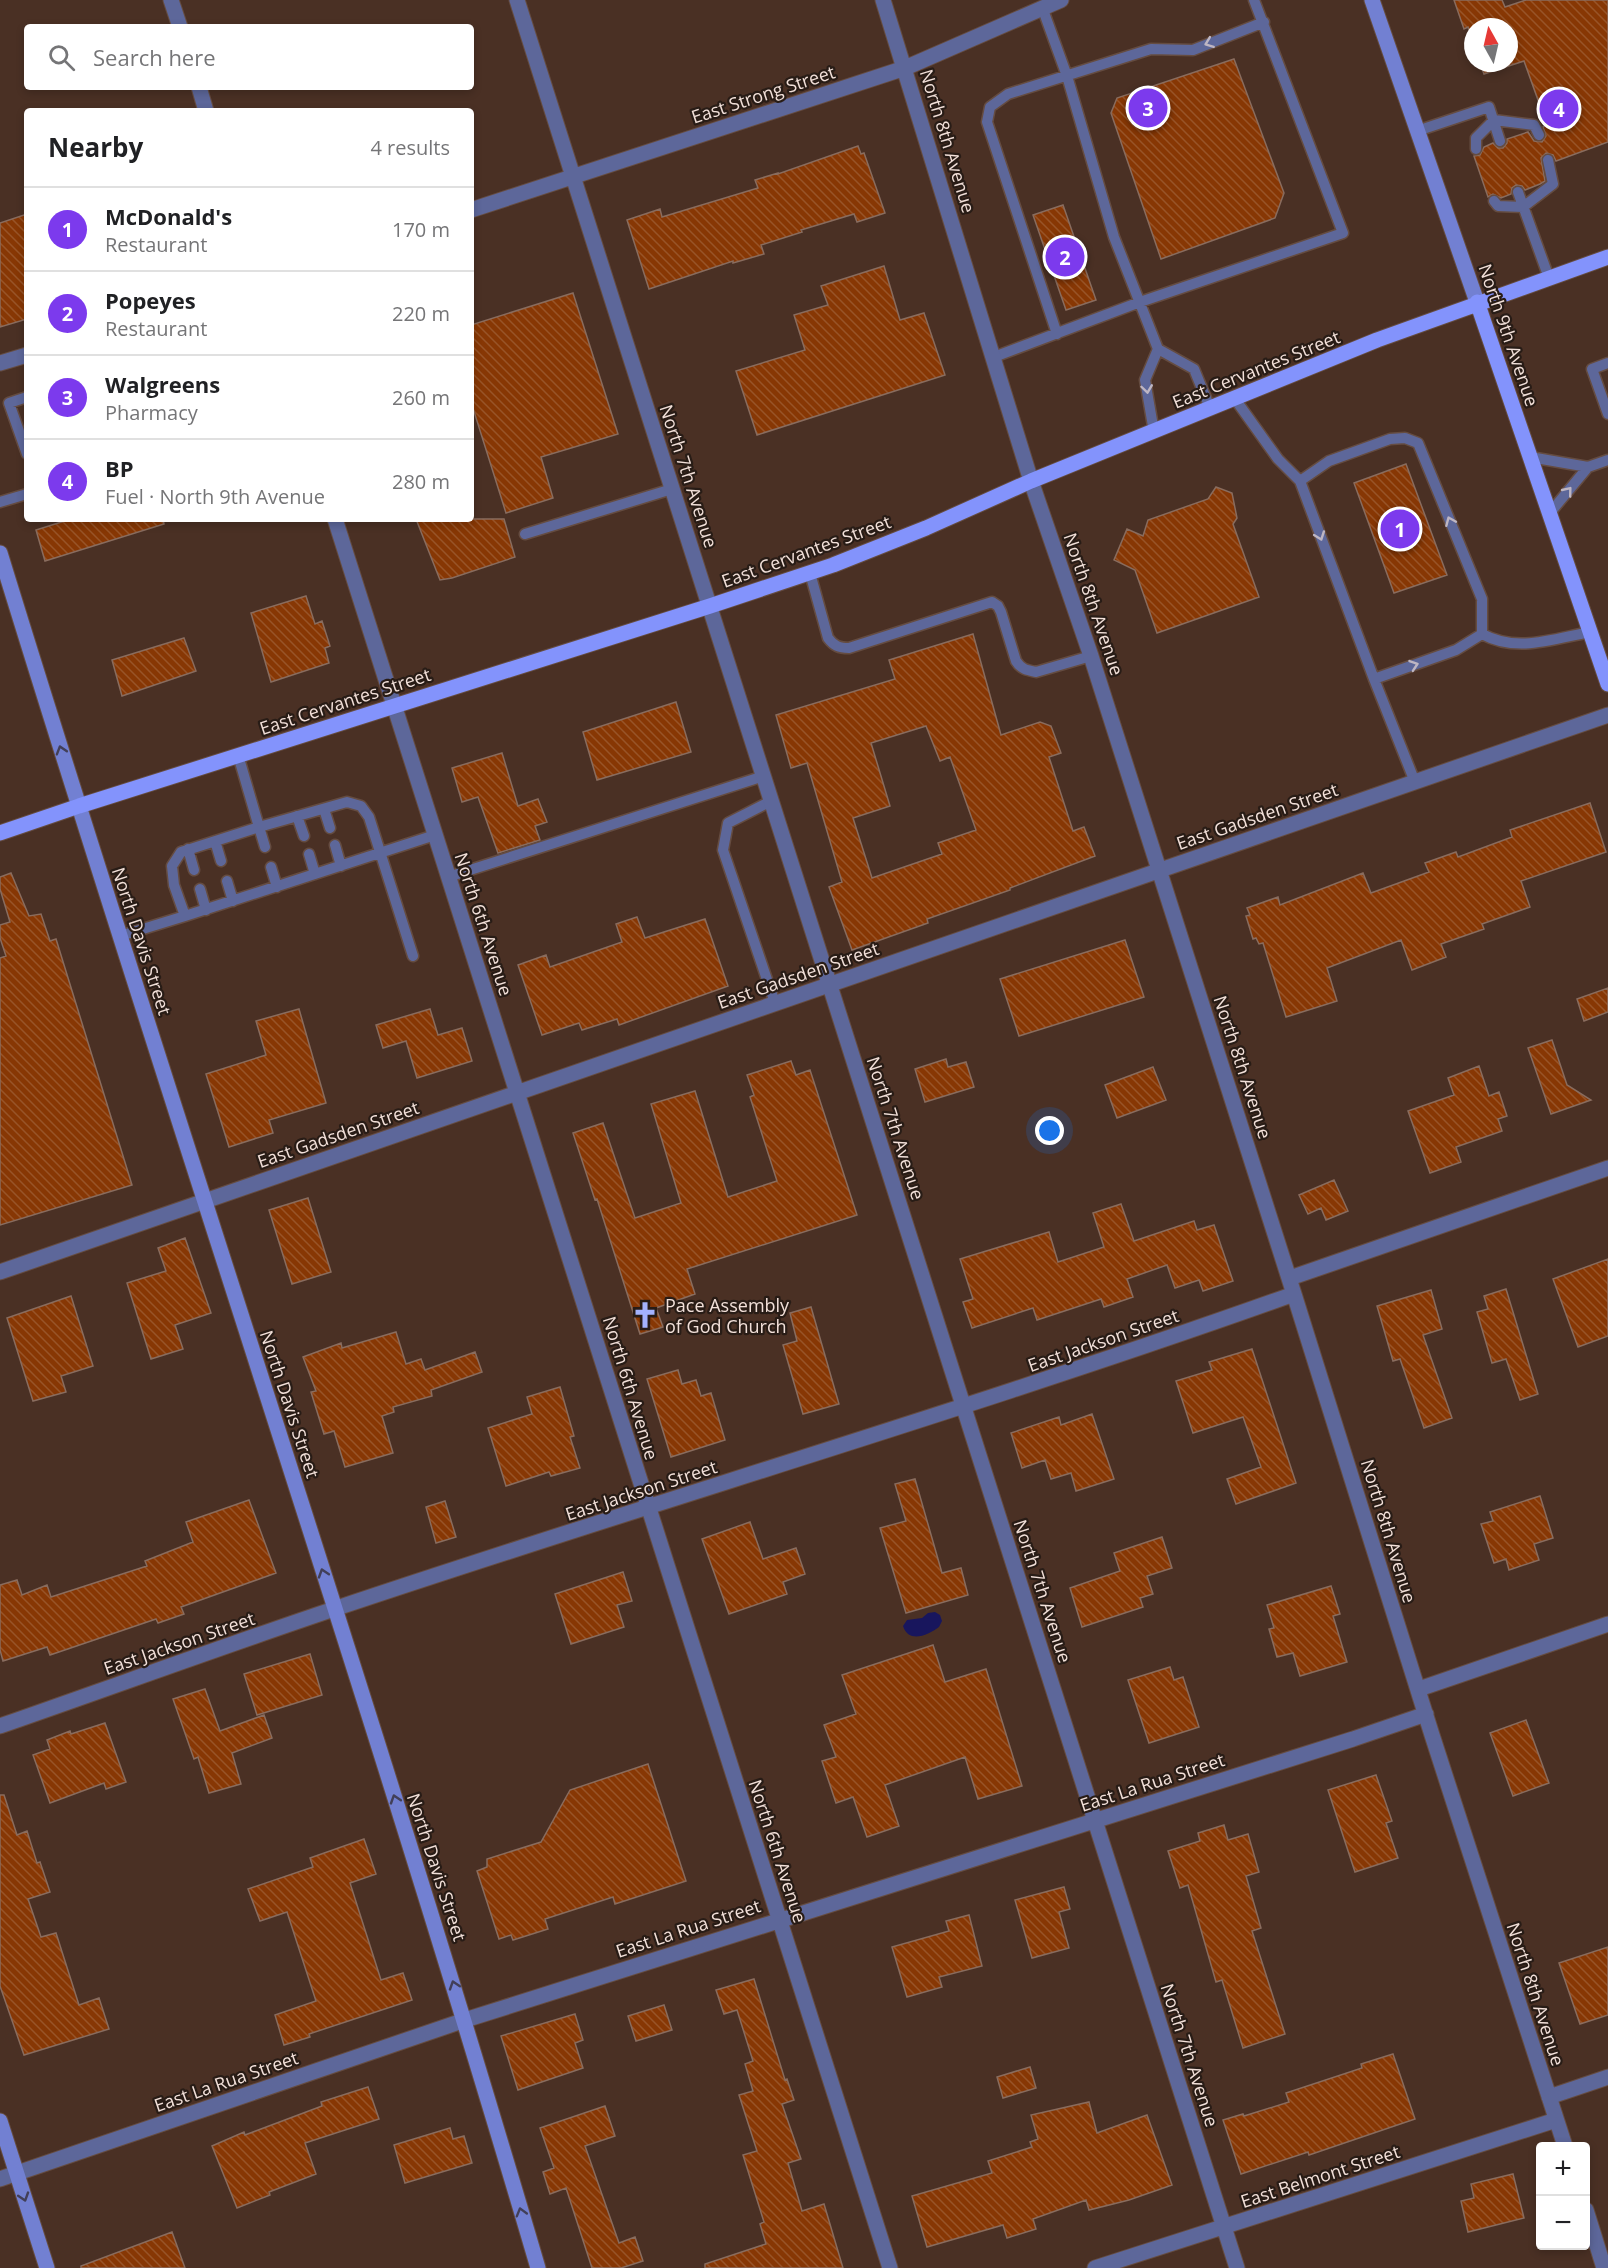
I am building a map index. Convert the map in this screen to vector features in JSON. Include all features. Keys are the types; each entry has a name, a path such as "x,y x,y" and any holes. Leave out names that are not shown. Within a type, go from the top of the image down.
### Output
{"main road":[{"name":"North 9th Avenue","path":"1372,0 1608,684"},
{"name":"East Cervantes Street","path":"0,833 810,573 926,528 1031,481 1377,340 1608,257"},
{"name":"North Davis Street","path":"0,553 5,589 79,806 465,2020 538,2268"},
{"path":"0,2121 47,2268"}],"street":[{"path":"171,0 179,24"},
{"name":"North 7th Avenue","path":"517,0 1237,2268"},
{"name":"North 8th Avenue","path":"884,0 1031,481 1091,656 1564,2142"},
{"name":"East Strong Street","path":"474,209 905,68 1061,0"},
{"path":"200,90 205,108"},
{"path":"0,363 24,356"},
{"name":"North 6th Avenue","path":"336,522 890,2268"},
{"name":"East Gadsden Street","path":"0,1272 1608,715"},
{"path":"1290,1278 1608,1168"},
{"name":"East Jackson Street","path":"0,1726 334,1609 964,1407 1294,1294"},
{"path":"1419,1689 1608,1624"},
{"name":"East La Rua Street","path":"0,2179 465,2020 1426,1714"},
{"path":"1549,2097 1608,2077"},
{"name":"East Belmont Street","path":"1095,2268 1556,2120"},
{"path":"1590,2223 1604,2268"}],"lane":[{"path":"994,357 1140,302 1343,233 1254,0"},
{"path":"1042,7 1067,76 1114,237 1158,349 1194,369 1210,408"},
{"path":"1057,334 987,122 990,107 1008,94 1151,49 1192,50 1264,22"},
{"path":"1417,130 1489,107 1500,141"},
{"path":"1494,120 1534,125 1539,135"},
{"path":"1476,149 1476,138 1494,120"},
{"path":"1494,201 1498,206 1523,207 1552,184 1548,160"},
{"path":"1518,192 1549,278"},
{"path":"1154,432 1145,380 1158,349"},
{"path":"1608,363 1592,369 1608,414"},
{"path":"24,399 9,403 24,446"},
{"path":"1235,399 1278,459 1299,481 1415,782"},
{"path":"1299,481 1329,460 1390,439 1405,438 1418,443 1482,599 1482,634"},
{"path":"1530,457 1588,467 1608,460"},
{"path":"1549,514 1588,467"},
{"path":"525,534 672,489"},
{"path":"0,502 24,495"},
{"path":"810,573 828,638 840,648 849,648 992,602 1001,612 1016,661 1020,667 1036,672 1091,656"},
{"path":"1482,634 1497,642 1523,645 1590,632"},
{"path":"1374,679 1455,651 1482,634"},
{"path":"238,755 265,847"},
{"path":"448,877 764,776"},
{"path":"771,801 728,823 723,850 775,1003"},
{"path":"185,916 174,885 172,866 181,852 347,802 361,806 369,817 413,956"},
{"path":"324,809 330,828"},
{"path":"297,816 304,836"},
{"path":"120,936 435,835"},
{"path":"214,841 221,861"},
{"path":"335,845 341,866"},
{"path":"188,849 194,870"},
{"path":"309,854 315,874"},
{"path":"271,867 277,887"},
{"path":"227,881 233,901"},
{"path":"200,889 206,910"}],"shaded area":[{"path":"935,1612 940,1615 942,1621 935,1630 919,1636 906,1632 903,1626 907,1620 922,1618 928,1613"}],"building":[{"path":"1454,0 1502,0 1505,7 1526,0 1608,0 1608,142 1556,161 1553,155 1546,153 1541,158 1545,181 1525,190 1522,186 1516,185 1512,188 1511,194 1501,198 1493,194 1488,197 1474,156 1480,155 1484,147 1493,143 1498,148 1503,148 1507,139 1528,132 1534,141 1542,142 1546,136 1543,127 1547,125 1524,61 1518,63 1518,18 1464,18 1464,29"},
{"path":"1234,59 1284,193 1275,218 1161,259 1111,113 1117,98"},
{"path":"858,146 861,154 864,153 885,213 857,222 854,214 801,230 802,232 761,245 764,254 733,263 733,261 649,289 627,220 660,209 662,217 758,188 755,180"},
{"path":"1063,205 1096,300 1066,310 1033,215"},
{"path":"24,215 24,320 0,327 0,223"},
{"path":"884,266 900,320 924,313 945,375 757,435 736,371 805,350 794,315 828,305 821,286"},
{"path":"573,293 618,434 541,457 553,498 506,513 474,412 474,324"},
{"path":"1406,464 1447,575 1394,593 1354,483"},
{"path":"1216,487 1232,493 1237,518 1233,524 1259,597 1157,633 1135,570 1114,560 1127,529 1143,536 1148,520 1208,499"},
{"path":"474,519 504,519 515,557 440,580 417,522 474,522"},
{"path":"61,522 164,522 164,524 45,561 36,530"},
{"path":"306,596 315,624 322,621 330,646 325,648 329,663 271,682 251,613"},
{"path":"973,634 1001,735 1040,722 1051,726 1061,753 1049,757 1073,831 1084,827 1095,856 1010,888 1010,890 927,919 928,923 852,950 829,887 842,882 807,763 791,768 776,715 895,679 889,660","holes":["926,726 940,761 950,757 976,830 938,843 942,854 872,878 853,818 890,806 871,743"]},
{"path":"184,638 196,671 122,696 112,660"},
{"path":"676,702 691,752 597,780 583,732"},
{"path":"502,753 518,806 538,799 547,822 535,826 540,840 498,853 478,797 462,802 452,768"},
{"path":"1590,803 1606,852 1521,881 1530,907 1482,924 1484,929 1441,944 1446,957 1412,970 1401,940 1327,968 1337,1001 1286,1017 1263,943 1259,944 1256,938 1253,939 1246,916 1250,915 1247,908 1278,897 1280,905 1363,873 1371,893 1429,872 1425,863 1456,852 1458,857 1512,837 1510,830"},
{"path":"11,873 29,916 41,914 50,941 56,939 132,1185 0,1225 0,958 6,956 0,938 0,925 10,922 0,889 0,877"},
{"path":"637,917 645,938 705,919 728,986 619,1025 617,1019 582,1030 579,1023 542,1035 518,965 546,955 550,967 622,942 616,924"},
{"path":"1125,940 1144,997 1019,1036 1000,979"},
{"path":"1608,988 1608,1012 1584,1021 1577,999"},
{"path":"299,1009 326,1103 269,1120 273,1133 229,1147 206,1074 266,1055 256,1021"},
{"path":"430,1009 438,1035 462,1028 472,1061 417,1078 406,1041 383,1048 376,1025"},
{"path":"1552,1040 1567,1085 1591,1100 1551,1114 1528,1048"},
{"path":"946,1059 948,1067 966,1062 974,1087 925,1102 915,1069"},
{"path":"791,1061 796,1075 810,1070 857,1215 687,1269 695,1294 656,1308 663,1327 640,1334 597,1199 595,1200 573,1133 603,1123 635,1218 681,1203 651,1104 695,1091 728,1197 777,1181 750,1097 754,1095 747,1075"},
{"path":"1479,1066 1489,1096 1499,1092 1507,1116 1498,1119 1502,1131 1456,1147 1461,1162 1430,1173 1408,1111 1454,1095 1448,1078"},
{"path":"1153,1067 1166,1100 1117,1118 1105,1085"},
{"path":"1334,1180 1348,1211 1326,1220 1321,1208 1308,1214 1299,1195"},
{"path":"308,1198 331,1272 292,1284 269,1210"},
{"path":"1121,1204 1134,1241 1194,1221 1197,1230 1214,1225 1233,1281 1203,1291 1199,1280 1175,1288 1167,1265 1127,1279 1133,1297 1104,1307 1101,1299 1037,1320 1033,1308 972,1328 963,1302 973,1299 960,1259 1049,1232 1058,1262 1104,1247 1093,1213"},
{"path":"185,1238 211,1313 175,1325 183,1349 151,1359 127,1283 166,1271 158,1248"},
{"path":"1608,1259 1608,1336 1578,1347 1553,1279"},
{"path":"1506,1289 1538,1394 1520,1400 1506,1359 1492,1363 1477,1312 1488,1309 1484,1296"},
{"path":"1431,1290 1442,1329 1423,1335 1452,1418 1424,1428 1400,1359 1393,1361 1377,1306"},
{"path":"71,1296 93,1366 61,1376 66,1392 33,1401 7,1318"},
{"path":"811,1307 839,1404 803,1414 783,1345 797,1341 790,1313"},
{"path":"396,1332 406,1364 421,1359 425,1370 475,1352 482,1372 431,1390 432,1396 393,1407 394,1412 382,1416 393,1453 345,1467 334,1431 324,1434 311,1392 316,1391 303,1357 341,1343 342,1348"},
{"path":"1252,1349 1296,1483 1236,1504 1227,1479 1261,1467 1243,1417 1193,1433 1176,1381 1212,1370 1209,1362"},
{"path":"678,1370 682,1384 696,1380 701,1396 711,1393 725,1440 671,1457 647,1379"},
{"path":"560,1387 574,1436 570,1437 580,1468 551,1476 549,1472 506,1486 488,1428 532,1414 527,1397"},
{"path":"1092,1414 1114,1479 1076,1491 1071,1473 1051,1479 1045,1460 1022,1468 1011,1433 1059,1417 1061,1425"},
{"path":"915,1479 942,1573 961,1568 968,1595 906,1613 880,1528 906,1521 895,1484"},
{"path":"1540,1496 1553,1538 1534,1544 1539,1560 1509,1570 1506,1559 1494,1563 1481,1524 1493,1521 1490,1512"},
{"path":"249,1500 276,1573 181,1607 184,1614 158,1623 156,1619 50,1655 47,1647 3,1661 0,1650 0,1585 17,1580 22,1595 47,1585 51,1597 147,1566 145,1561 193,1542 186,1522"},
{"path":"445,1501 456,1537 436,1543 426,1507"},
{"path":"750,1522 763,1559 796,1548 805,1574 783,1582 787,1594 729,1614 702,1539"},
{"path":"1162,1537 1172,1568 1147,1576 1153,1594 1140,1598 1143,1607 1082,1627 1070,1588 1120,1571 1114,1553"},
{"path":"623,1572 632,1601 617,1605 624,1627 571,1644 555,1594"},
{"path":"1331,1586 1340,1614 1333,1616 1347,1662 1300,1676 1293,1653 1277,1657 1269,1629 1274,1628 1267,1605"},
{"path":"933,1645 945,1682 986,1669 1022,1786 978,1799 965,1757 885,1785 899,1826 867,1837 853,1797 836,1803 822,1761 836,1757 824,1725 856,1714 842,1675"},
{"path":"310,1654 322,1695 257,1715 244,1674"},
{"path":"1170,1667 1174,1680 1183,1677 1199,1727 1149,1743 1128,1680"},
{"path":"205,1689 220,1731 264,1715 272,1738 232,1753 241,1784 209,1793 198,1757 194,1759 173,1699"},
{"path":"1526,1720 1549,1783 1513,1796 1490,1733"},
{"path":"105,1723 126,1782 106,1789 104,1783 50,1803 33,1755 50,1749 47,1740 70,1731 71,1734"},
{"path":"648,1764 686,1881 615,1904 613,1897 545,1919 548,1929 513,1940 511,1935 499,1939 477,1871 487,1867 487,1859 541,1842 570,1790"},
{"path":"1376,1775 1392,1821 1386,1823 1398,1858 1355,1872 1328,1790"},
{"path":"0,1795 4,1795 17,1835 27,1831 37,1863 40,1862 50,1892 28,1899 41,1937 56,1933 79,2005 99,1998 109,2029 24,2055 0,1986"},
{"path":"1224,1825 1228,1840 1248,1834 1259,1872 1246,1876 1261,1928 1252,1931 1285,2034 1243,2048 1222,1980 1216,1982 1188,1885 1180,1888 1168,1851 1200,1841 1198,1833"},
{"path":"364,1839 376,1874 350,1883 381,1980 403,1973 412,2000 309,2034 310,2037 284,2045 275,2015 316,2001 287,1912 260,1921 248,1889 313,1867 310,1858"},
{"path":"1064,1887 1070,1909 1059,1912 1069,1948 1032,1958 1015,1900"},
{"path":"969,1915 982,1966 939,1977 942,1987 907,1997 892,1947 949,1931 946,1921"},
{"path":"1608,1947 1608,2015 1580,2024 1559,1963"},
{"path":"754,1979 785,2080 787,2079 794,2100 782,2104 801,2159 788,2163 802,2211 824,2204 843,2268 705,2268 705,2264 766,2244 760,2224 764,2222 743,2155 757,2151 739,2095 753,2091 745,2064 753,2061 737,2010 724,2014 716,1990"},
{"path":"664,2005 672,2030 636,2041 628,2016"},
{"path":"575,2014 583,2040 575,2043 583,2068 518,2090 501,2036"},
{"path":"1393,2054 1415,2119 1309,2155 1308,2152 1241,2174 1223,2120 1289,2102 1286,2093 1362,2068 1361,2064"},
{"path":"1030,2067 1036,2088 1003,2098 997,2077"},
{"path":"368,2087 379,2119 305,2143 316,2174 269,2192 270,2195 237,2208 212,2146 244,2132 245,2135 322,2106 321,2102"},
{"path":"1089,2102 1097,2133 1147,2115 1172,2185 1129,2200 1089,2210 1086,2200 1033,2219 1036,2229 1007,2238 1003,2225 927,2247 912,2196 992,2173 988,2161 1032,2147 1030,2142 1038,2139 1031,2115"},
{"path":"605,2106 615,2136 585,2146 619,2243 635,2237 643,2261 621,2268 592,2268 566,2188 550,2194 543,2172 554,2168 540,2128"},
{"path":"450,2128 453,2139 464,2136 472,2163 405,2183 394,2145"},
{"path":"1513,2174 1524,2218 1468,2232 1461,2201 1474,2198 1471,2184"},
{"path":"172,2232 185,2268 81,2268 81,2266"}],"place":[{"name":"Walgreens","path":"1148,108"},
{"name":"BP","path":"1559,109"},
{"name":"Popeyes","path":"1065,257"},
{"name":"McDonald's","path":"1400,529"},
{"name":"Pace Assembly of God Church","path":"645,1315"}]}
